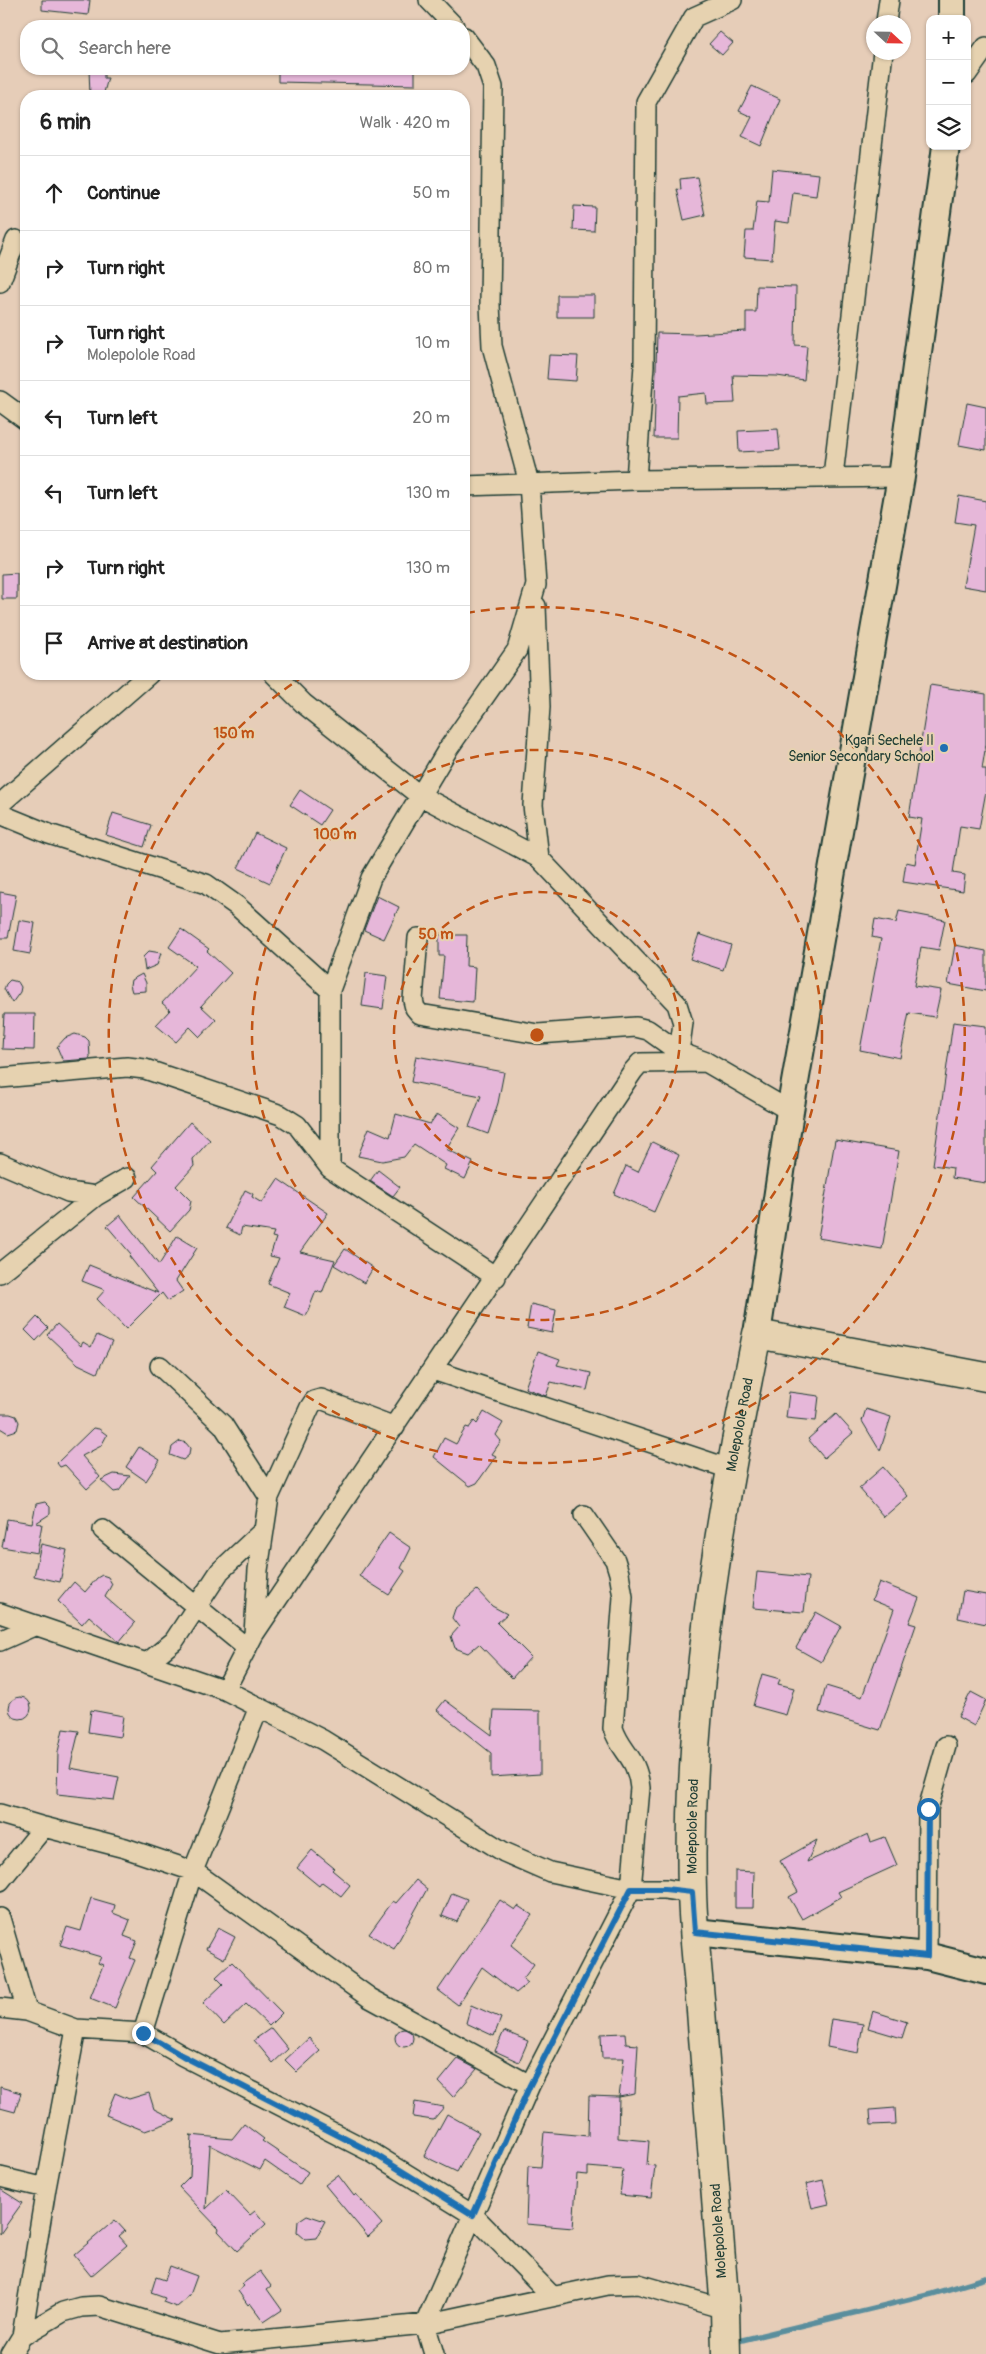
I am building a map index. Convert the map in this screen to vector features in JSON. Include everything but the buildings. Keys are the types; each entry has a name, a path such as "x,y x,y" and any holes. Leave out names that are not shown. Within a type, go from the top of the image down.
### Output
{"main road":[{"path":"757,1334 986,1377"},
{"name":"Molepolole Road","path":"726,2352 725,2309 692,1892 695,1740 703,1658 730,1469 757,1334"}],"street":[{"path":"429,0 448,20"},
{"path":"636,480 644,365 646,102 650,91 694,17 732,0"},
{"path":"887,15 889,0"},
{"path":"952,0 952,15"},
{"path":"470,45 486,66 493,87 490,304 492,346 529,483 536,585 540,707 533,805 539,858"},
{"path":"971,68 986,46"},
{"path":"833,476 882,60"},
{"path":"757,1334 790,1112 901,477 945,150"},
{"path":"0,282 16,240"},
{"path":"0,401 20,416"},
{"path":"470,486 833,476 901,477"},
{"path":"330,1168 330,990 371,878 448,749 517,650 536,585"},
{"path":"0,804 142,680"},
{"path":"280,680 304,704 419,796 539,858 676,1004 683,1023 679,1052"},
{"path":"5,820 206,884 237,906 330,990"},
{"path":"418,938 413,1000 415,1008 420,1014 538,1034 636,1027 648,1030 679,1052 706,1062 790,1112"},
{"path":"225,1690 250,1641 640,1063 660,1038"},
{"path":"640,1063 706,1062"},
{"path":"0,1078 127,1066 145,1069 290,1119 330,1168 496,1277"},
{"path":"0,1163 68,1192 96,1196"},
{"path":"0,1273 96,1196 127,1178"},
{"path":"160,1366 223,1426 269,1497"},
{"path":"433,1370 730,1469"},
{"path":"250,1641 269,1497 314,1401 321,1399 395,1427"},
{"path":"434,2354 425,2324 530,2085 631,1889 640,1788 638,1772 632,1759 616,1738 613,1728 623,1597 620,1574 614,1560 584,1515"},
{"path":"103,1530 196,1606 250,1641"},
{"path":"147,1663 174,1641 220,1571 264,1530"},
{"path":"0,1613 225,1690 259,1706 324,1740 504,1852 526,1863 550,1872 631,1889 665,1889 692,1892"},
{"path":"0,1641 36,1625"},
{"path":"143,2033 192,1871 259,1706"},
{"path":"927,1956 928,1809 946,1746"},
{"path":"0,1814 125,1848 192,1871 370,1998 530,2085"},
{"path":"0,1881 44,1827"},
{"path":"0,1918 27,2011"},
{"path":"695,1932 927,1956 986,1971"},
{"path":"0,2008 27,2011 76,2029 143,2033 183,2056 371,2152 473,2215 552,2296"},
{"path":"11,2354 22,2336 46,2188 76,2029"},
{"path":"0,2177 46,2188"},
{"path":"22,2336 63,2312 81,2307 99,2306 215,2349 425,2324 608,2285 638,2284 725,2309"}],"waterway":[{"path":"734,2342 932,2294 986,2278"}],"place":[{"name":"Kgari Sechele II Senior Secondary School","path":"944,748"}],"route":[{"path":"143,2033 183,2056 371,2152 473,2215 530,2085 631,1889 665,1889 692,1892 695,1932 927,1956 928,1809"}]}
